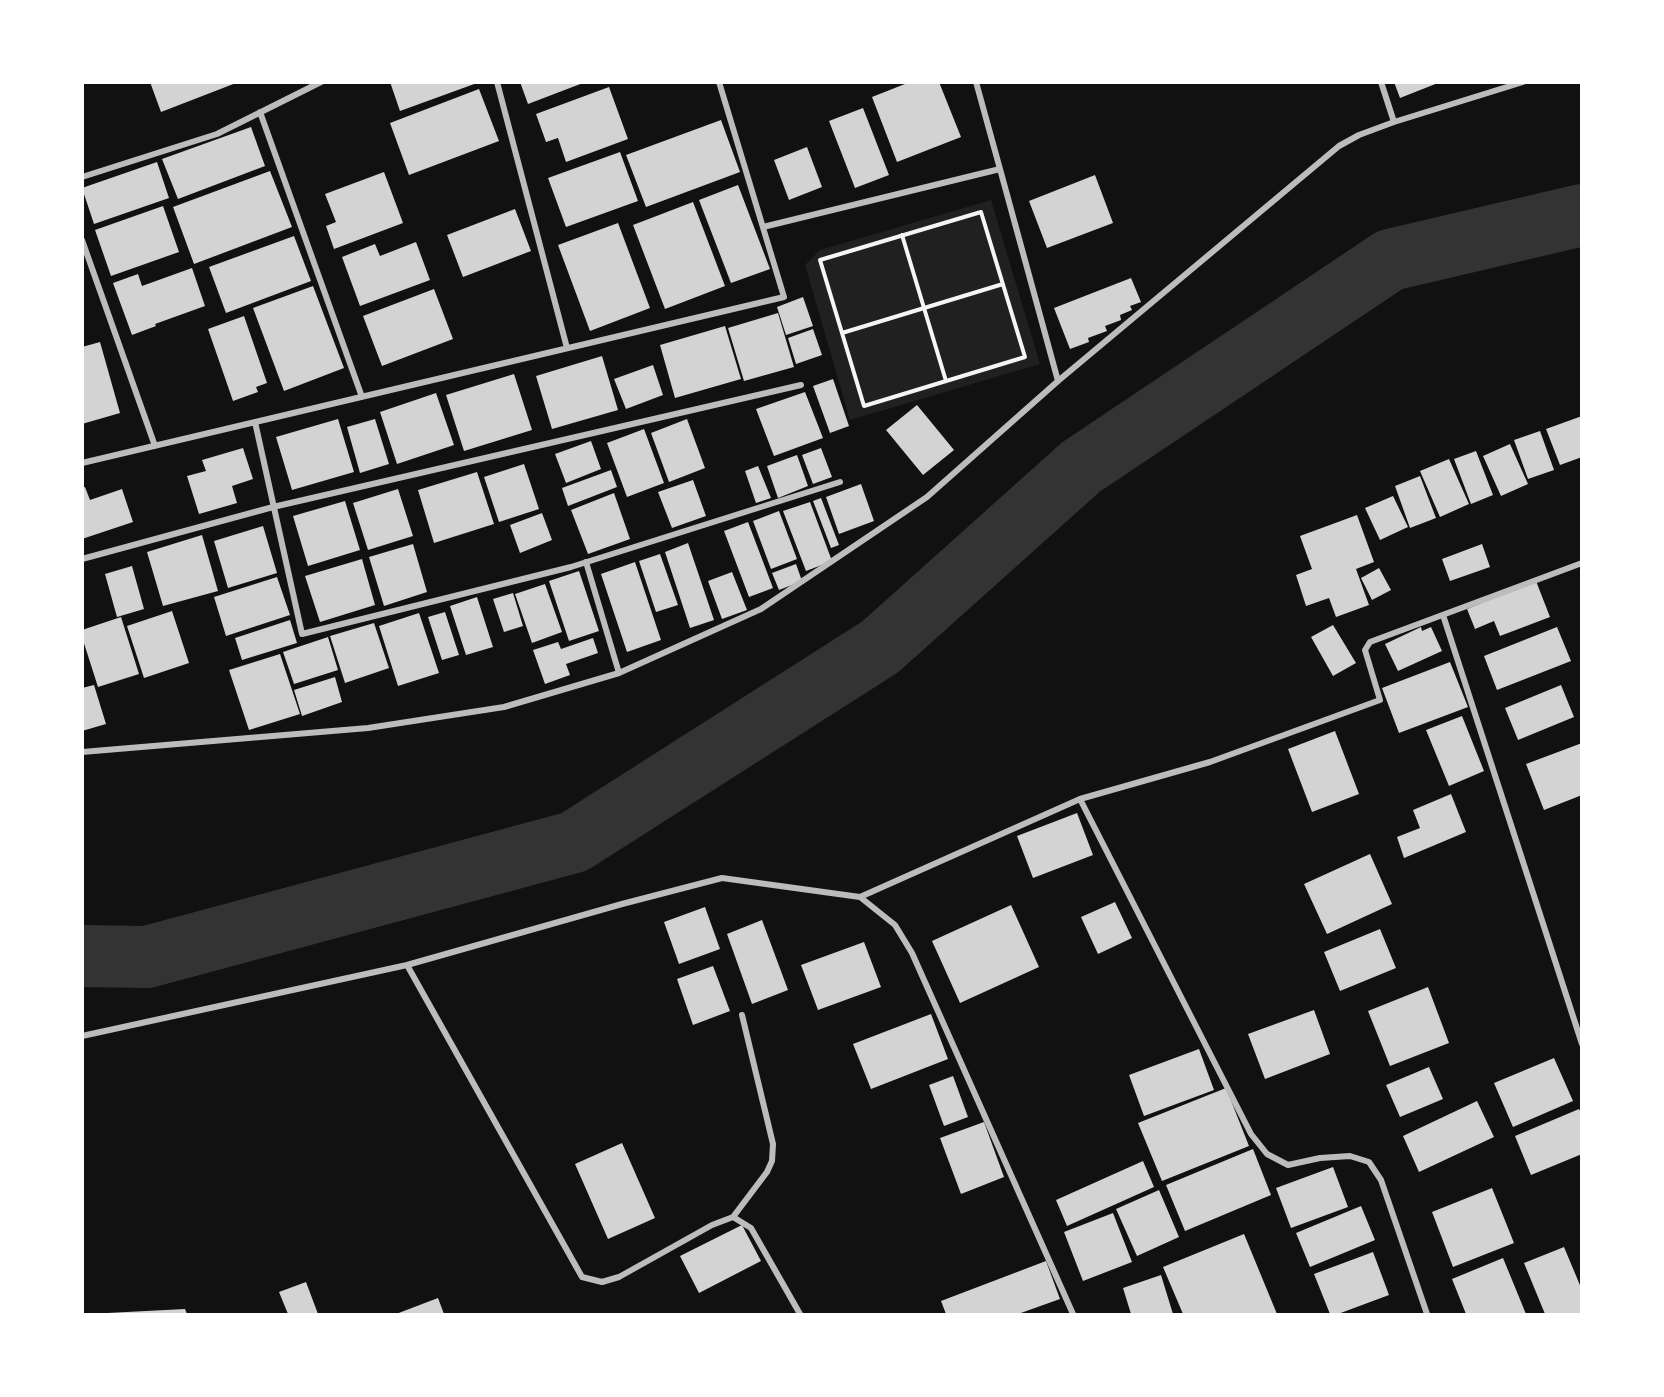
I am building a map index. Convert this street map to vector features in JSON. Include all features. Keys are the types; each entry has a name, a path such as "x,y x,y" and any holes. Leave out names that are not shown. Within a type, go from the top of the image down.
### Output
{"street":[{"path":"82,177 217,134 321,82"},
{"path":"497,82 567,348"},
{"path":"82,463 784,297 718,82"},
{"path":"976,82 1058,381"},
{"path":"1381,82 1394,122"},
{"path":"82,752 368,728 504,707 619,673 761,609 927,497 1058,381 1339,146 1359,135 1394,122 1524,82"},
{"path":"260,112 362,397"},
{"path":"763,227 1000,169"},
{"path":"82,240 155,446"},
{"path":"82,559 273,507 801,386"},
{"path":"255,422 302,634 586,562 840,482"},
{"path":"586,562 619,673"},
{"path":"860,897 1080,799 1210,762 1380,700 1365,650 1370,642 1581,563"},
{"path":"1443,615 1581,1044"},
{"path":"1080,799 1251,1134 1267,1154 1288,1165 1320,1158 1350,1156 1369,1162 1381,1180 1427,1314"},
{"path":"82,1036 407,965 722,878 860,897 895,925 912,953 1073,1314"},
{"path":"407,965 582,1277 602,1282 619,1277 712,1225 733,1217 767,1172 772,1161 773,1144 742,1015"},
{"path":"733,1217 751,1228 800,1314"}],"path":[{"path":"981,212 1025,357 864,406 820,260 902,236 981,212"},
{"path":"902,236 946,381"},
{"path":"842,333 1003,284"}],"shaded area":[{"path":"991,200 1040,364 850,420 805,265 820,250"}],"building":[{"path":"150,82 236,82 236,83 161,112"},
{"path":"390,82 477,82 477,83 400,111"},
{"path":"520,82 583,82 583,83 528,104"},
{"path":"910,82 939,82 961,137 897,162 872,97"},
{"path":"1394,82 1438,82 1438,83 1400,98"},
{"path":"609,87 628,139 566,162 558,138 546,142 536,114"},
{"path":"479,89 499,141 409,175 390,123"},
{"path":"863,108 889,175 855,188 829,121"},
{"path":"721,120 740,172 646,207 626,155"},
{"path":"251,127 265,166 178,199 162,159"},
{"path":"807,147 822,187 789,200 774,160"},
{"path":"620,152 638,201 566,227 548,178"},
{"path":"157,162 169,198 94,224 82,188"},
{"path":"270,171 292,227 194,264 173,207"},
{"path":"384,172 403,223 334,249 326,226 336,222 325,194"},
{"path":"1095,175 1113,223 1047,248 1029,201"},
{"path":"738,185 770,269 731,283 699,200"},
{"path":"693,202 725,286 665,309 633,225"},
{"path":"163,206 179,252 111,276 95,230"},
{"path":"515,209 531,251 463,277 447,235"},
{"path":"618,223 650,308 590,331 558,245"},
{"path":"294,236 311,281 226,313 209,267"},
{"path":"416,242 430,280 360,306 342,257 375,244 380,256"},
{"path":"192,268 205,306 132,335 113,283 138,274 142,286"},
{"path":"1131,278 1141,302 1130,306 1132,310 1120,315 1121,320 1105,326 1107,331 1088,338 1089,342 1070,349 1054,308"},
{"path":"313,286 344,368 284,391 253,308"},
{"path":"434,289 453,339 382,366 363,316"},
{"path":"803,297 813,326 786,335 777,307"},
{"path":"778,313 794,367 744,381 728,328"},
{"path":"244,316 267,383 256,387 258,392 233,401 208,329"},
{"path":"725,326 741,379 675,398 660,345"},
{"path":"813,329 822,355 796,364 788,338"},
{"path":"100,342 120,413 82,424 82,347"},
{"path":"602,356 618,410 552,429 536,376"},
{"path":"653,365 663,395 626,409 614,379"},
{"path":"514,374 532,430 464,451 446,395"},
{"path":"833,379 849,426 830,433 813,386"},
{"path":"805,392 823,438 774,456 756,409"},
{"path":"436,393 454,445 397,464 380,412"},
{"path":"917,405 954,450 923,475 886,430"},
{"path":"1582,416 1582,457 1560,465 1546,429"},
{"path":"338,419 354,472 292,490 276,437"},
{"path":"375,419 389,464 360,473 347,427"},
{"path":"687,419 705,468 669,482 651,433"},
{"path":"644,429 664,483 627,497 607,443"},
{"path":"1540,431 1554,470 1528,479 1514,440"},
{"path":"591,441 601,469 566,483 555,454"},
{"path":"1510,444 1528,484 1501,496 1483,456"},
{"path":"243,448 253,479 232,486 237,503 199,514 187,476 206,471 202,460"},
{"path":"821,448 832,477 813,484 802,455"},
{"path":"1476,451 1493,495 1471,504 1454,459"},
{"path":"797,455 808,486 778,498 767,466"},
{"path":"1449,459 1469,504 1440,517 1420,471"},
{"path":"524,464 539,509 499,522 484,477"},
{"path":"758,466 771,498 756,503 745,471"},
{"path":"611,470 617,487 568,506 562,488"},
{"path":"477,472 494,524 434,543 418,490"},
{"path":"1420,476 1436,518 1410,528 1395,486"},
{"path":"693,480 706,516 672,528 658,492"},
{"path":"861,484 874,521 839,534 826,497"},
{"path":"85,487 90,500 122,489 133,522 82,539 82,488"},
{"path":"398,489 413,536 368,550 353,503"},
{"path":"614,493 630,539 588,554 571,510"},
{"path":"1393,496 1408,527 1380,540 1365,508"},
{"path":"821,498 839,545 831,548 813,501"},
{"path":"345,501 360,550 308,566 293,516"},
{"path":"810,502 832,561 806,571 783,511"},
{"path":"779,511 797,559 771,569 753,521"},
{"path":"542,513 552,540 520,553 510,525"},
{"path":"1357,515 1374,562 1356,569 1369,605 1336,617 1329,598 1306,606 1296,575 1312,569 1300,536"},
{"path":"748,522 773,588 749,597 724,531"},
{"path":"263,526 277,573 228,588 214,541"},
{"path":"202,535 218,591 163,606 147,552"},
{"path":"688,543 714,620 690,628 665,552"},
{"path":"413,544 427,592 384,606 369,557"},
{"path":"1482,544 1490,567 1450,581 1442,559"},
{"path":"660,554 678,605 656,612 639,561"},
{"path":"362,559 375,605 320,622 305,576"},
{"path":"635,562 661,640 627,652 601,574"},
{"path":"796,564 802,581 779,590 772,573"},
{"path":"132,566 144,609 117,617 105,574"},
{"path":"1379,568 1391,590 1372,600 1361,578"},
{"path":"579,571 599,631 569,641 549,581"},
{"path":"732,572 747,610 722,619 708,581"},
{"path":"277,577 290,615 226,636 214,597"},
{"path":"1536,581 1550,617 1500,636 1494,621 1475,629 1467,609"},
{"path":"545,584 562,632 532,643 515,594"},
{"path":"513,593 523,626 504,632 493,599"},
{"path":"477,597 493,647 466,655 450,606"},
{"path":"172,611 189,663 144,678 127,626"},
{"path":"445,612 459,655 442,660 428,617"},
{"path":"419,613 439,673 398,686 379,626"},
{"path":"121,617 139,674 98,687 82,637 82,630"},
{"path":"290,620 297,643 242,660 235,638"},
{"path":"374,623 389,668 345,683 330,636"},
{"path":"1333,625 1356,663 1333,676 1311,637"},
{"path":"1421,627 1422,631 1431,627 1442,651 1398,671 1385,644"},
{"path":"1557,627 1571,661 1497,690 1484,656"},
{"path":"328,637 338,670 294,684 283,652"},
{"path":"593,638 598,653 566,664 570,675 545,684 533,650 558,642 561,649"},
{"path":"280,654 300,714 249,730 229,670"},
{"path":"1450,662 1468,707 1399,733 1382,688"},
{"path":"335,677 342,702 302,716 294,690"},
{"path":"94,685 106,724 82,731 82,688"},
{"path":"1561,685 1574,717 1518,740 1505,708"},
{"path":"1462,716 1484,771 1449,786 1426,730"},
{"path":"1335,731 1359,794 1312,812 1288,749"},
{"path":"1582,743 1582,795 1544,810 1526,764"},
{"path":"1451,794 1466,832 1404,858 1397,837 1420,828 1413,810"},
{"path":"1077,813 1093,855 1033,878 1017,836"},
{"path":"1370,854 1392,904 1327,934 1304,884"},
{"path":"1115,902 1132,938 1098,954 1081,917"},
{"path":"1011,905 1039,967 960,1003 932,941"},
{"path":"705,907 720,949 679,964 664,922"},
{"path":"762,920 788,990 752,1004 727,934"},
{"path":"1380,929 1396,968 1340,991 1324,952"},
{"path":"864,942 881,987 818,1010 801,965"},
{"path":"713,966 730,1011 693,1025 677,979"},
{"path":"1428,987 1449,1043 1390,1066 1368,1011"},
{"path":"1314,1010 1330,1054 1265,1079 1248,1034"},
{"path":"931,1014 948,1059 871,1089 853,1044"},
{"path":"1199,1049 1214,1090 1144,1116 1129,1075"},
{"path":"1554,1058 1573,1101 1513,1127 1494,1083"},
{"path":"1429,1067 1443,1099 1400,1117 1386,1085"},
{"path":"953,1076 968,1117 944,1126 929,1085"},
{"path":"1226,1088 1249,1146 1162,1181 1138,1123"},
{"path":"1477,1101 1494,1137 1419,1172 1403,1136"},
{"path":"1579,1109 1582,1115 1582,1154 1531,1175 1515,1136"},
{"path":"984,1122 1004,1177 961,1194 940,1138"},
{"path":"622,1143 655,1218 608,1239 575,1164"},
{"path":"1253,1149 1271,1195 1185,1231 1166,1185"},
{"path":"1143,1161 1154,1187 1067,1226 1056,1200"},
{"path":"1333,1167 1348,1207 1291,1228 1276,1188"},
{"path":"1492,1188 1514,1243 1453,1267 1432,1212"},
{"path":"1159,1190 1179,1237 1137,1256 1116,1209"},
{"path":"1361,1206 1375,1240 1310,1267 1296,1233"},
{"path":"1113,1213 1132,1262 1083,1281 1064,1232"},
{"path":"742,1225 761,1261 699,1293 680,1256"},
{"path":"1244,1234 1277,1314 1183,1314 1163,1267"},
{"path":"1564,1247 1582,1290 1582,1314 1545,1314 1524,1263"},
{"path":"1373,1252 1389,1295 1338,1314 1330,1314 1314,1274"},
{"path":"1503,1258 1526,1314 1466,1314 1452,1279"},
{"path":"1046,1261 1060,1299 1018,1314 946,1314 941,1301"},
{"path":"1161,1275 1173,1314 1131,1314 1123,1288"},
{"path":"306,1282 318,1314 288,1314 279,1292"},
{"path":"438,1298 444,1314 396,1314"},
{"path":"185,1309 187,1314 107,1314 107,1313"}],"waterway":[{"path":"82,956 147,957 574,842 880,647 1081,467 1390,260 1582,215"}]}
